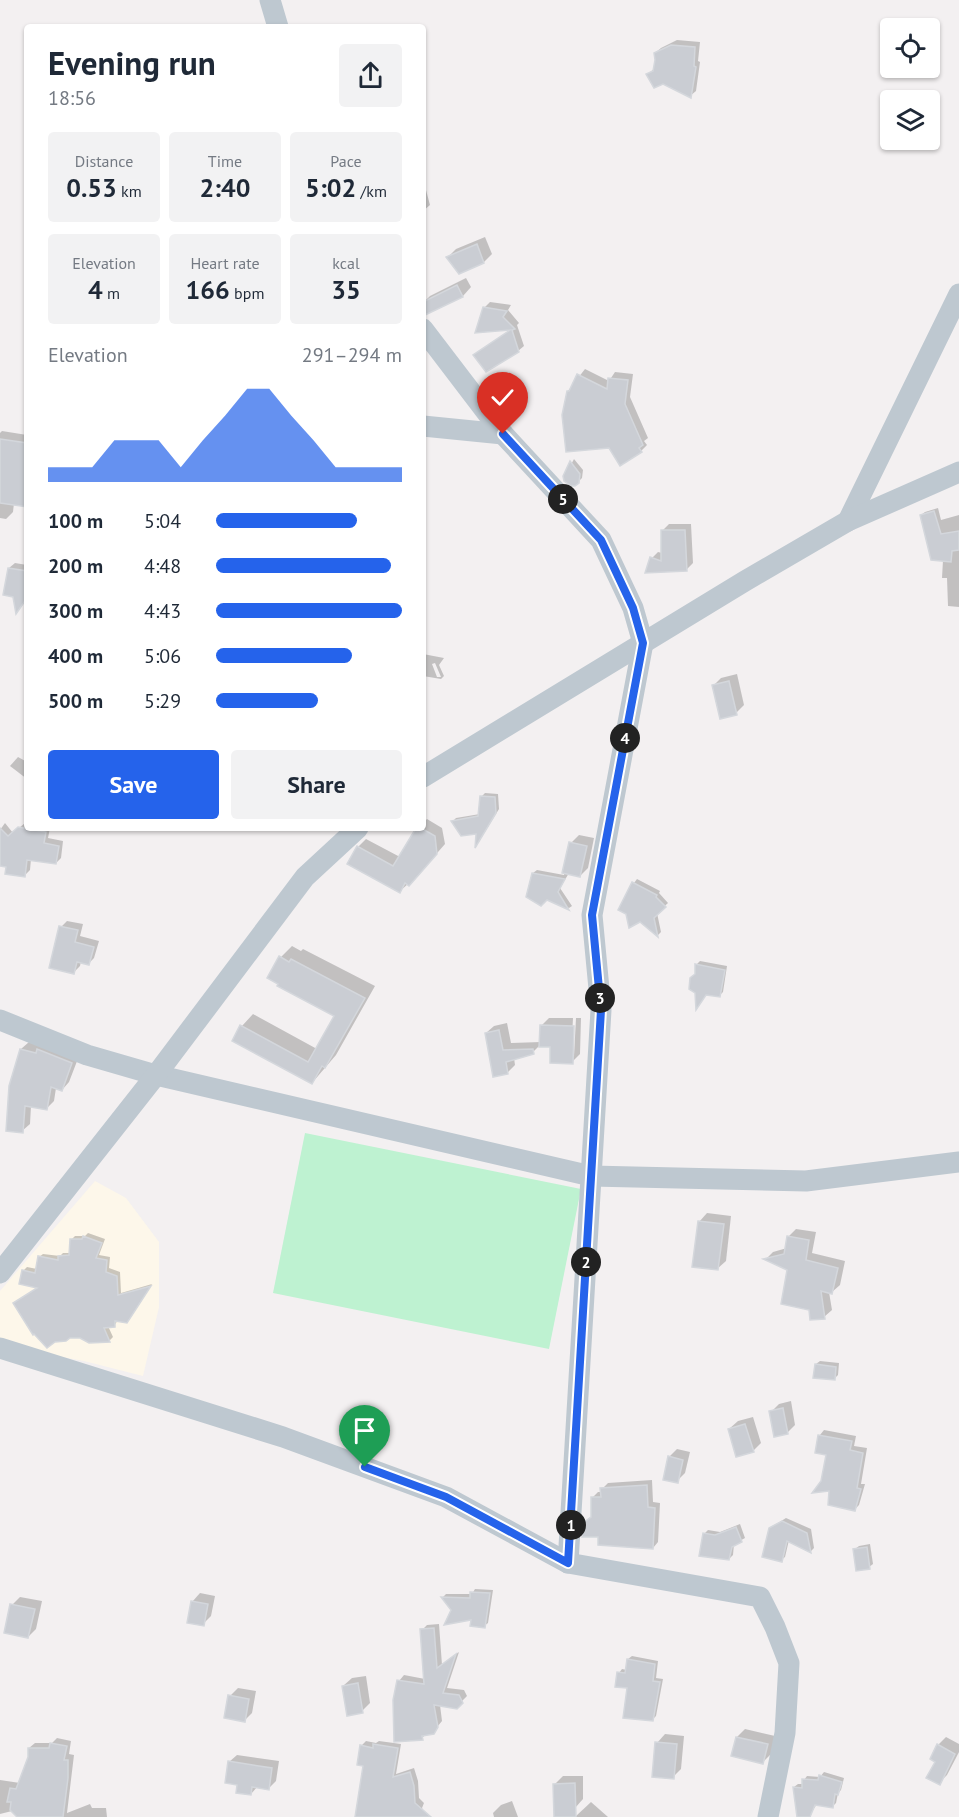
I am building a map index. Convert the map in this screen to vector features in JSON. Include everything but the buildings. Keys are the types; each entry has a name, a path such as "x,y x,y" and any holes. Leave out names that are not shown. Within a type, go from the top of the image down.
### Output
{"street":[{"path":"270,0 277,24"},
{"path":"848,521 959,294"},
{"path":"426,333 503,434 601,540 633,608 643,643 592,915 601,1010 568,1563"},
{"path":"426,426 503,434"},
{"path":"426,775 848,521 959,472"},
{"path":"0,1273 156,1075 305,877 355,831"},
{"path":"0,1020 87,1055 156,1075 591,1176 806,1180 959,1162"},
{"path":"0,1348 283,1437 446,1497 568,1563 760,1597 789,1663 785,1733 768,1817"}],"shaded area":[{"path":"95,1181 126,1198 159,1242 159,1307 143,1376 84,1361 29,1351 0,1341 0,1291"}],"green space":[{"path":"305,1133 581,1189 549,1349 273,1293"}],"route":[{"path":"365,1467 446,1497 568,1563 601,1010 592,915 603,846 643,643 633,608 601,540 503,434"}]}
